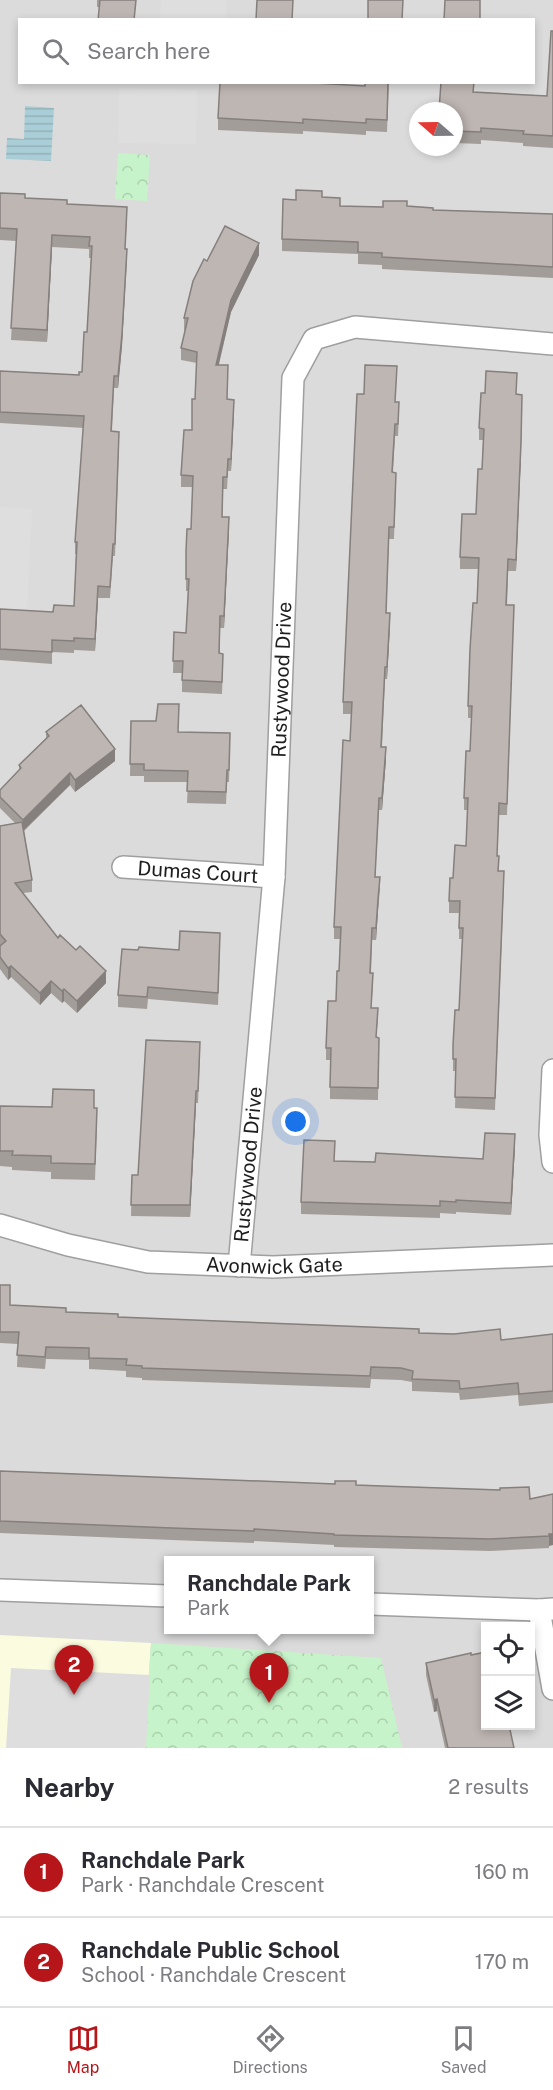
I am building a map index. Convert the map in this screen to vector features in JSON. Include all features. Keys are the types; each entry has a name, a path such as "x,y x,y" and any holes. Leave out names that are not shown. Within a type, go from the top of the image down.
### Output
{"street":[{"name":"Rustywood Drive","path":"239,1266 274,877 292,378 314,339 355,327 553,344"},
{"name":"Dumas Court","path":"123,867 274,877"},
{"path":"553,1070 550,1135 553,1162"},
{"name":"Avonwick Gate","path":"0,1225 68,1245 148,1262 273,1267 553,1255"},
{"path":"0,1590 164,1596"},
{"path":"374,1604 546,1609 553,1689"}],"shaded area":[{"path":"0,0 553,0 553,1748 0,1748"},
{"path":"161,0 227,0 226,18 160,18"},
{"path":"119,88 197,90 196,144 118,143"},
{"path":"0,507 32,509 27,609 0,608"},
{"path":"0,1635 151,1643 144,1748 0,1748"},
{"path":"11,1668 150,1675 146,1748 6,1748"}],"green space":[{"path":"118,153 150,155 147,201 115,199"},
{"path":"151,1643 381,1658 402,1748 144,1748"}],"water":[{"path":"25,106 54,108 51,161 6,159 7,138 24,139"}],"building":[{"path":"100,0 136,0 134,18 98,18"},
{"path":"257,0 293,0 292,18 256,18"},
{"path":"368,0 403,0 402,18 368,18"},
{"path":"445,0 480,0 480,18 444,18"},
{"path":"551,31 553,31 553,136 481,128 481,132 463,131 463,102 440,102 441,84 474,84 473,92 547,96"},
{"path":"220,84 365,86 365,84 388,84 387,120 366,119 366,123 303,119 303,123 218,118"},
{"path":"296,190 322,191 322,197 340,198 340,206 383,207 383,201 407,201 407,206 433,208 433,210 553,214 553,267 382,257 382,253 358,252 358,242 282,239 283,199 296,200"},
{"path":"0,193 25,194 25,198 67,200 67,204 127,207 122,334 118,376 114,376 111,431 119,432 115,544 113,544 110,587 98,586 95,639 52,640 52,652 0,649 0,609 53,612 54,605 74,606 77,542 75,542 84,416 0,412 0,371 79,375 79,372 82,372 84,332 87,332 92,246 89,246 90,237 52,235 47,330 11,328 17,229 0,228"},
{"path":"225,226 259,243 231,300 216,365 228,365 227,399 234,400 231,459 228,459 227,477 223,477 222,517 229,517 224,616 220,616 219,653 223,654 222,682 182,680 183,661 173,661 174,632 186,633 189,579 186,579 186,551 187,529 191,529 193,476 181,475 184,430 192,430 192,399 195,399 197,352 181,348 188,318 184,318 193,281 204,259 207,261"},
{"path":"365,365 397,366 395,402 399,402 392,472 396,473 394,527 389,527 386,613 390,613 381,747 386,747 382,798 379,798 375,877 380,877 376,928 372,928 370,973 373,973 371,1008 378,1008 376,1037 379,1038 378,1088 330,1087 331,1048 326,1048 328,1001 336,1001 337,971 339,971 341,927 334,927 343,740 350,741 352,702 343,702 357,394 364,394"},
{"path":"486,371 517,373 516,394 522,395 516,560 508,559 506,605 514,605 507,804 499,803 498,871 504,871 495,1098 455,1097 456,1059 453,1059 453,1045 455,1010 459,1010 463,928 459,928 460,901 449,901 455,845 466,846 468,798 464,798 466,751 470,751 472,706 468,706 470,649 473,603 477,603 479,558 460,557 462,514 476,514 478,469 482,469 484,429 479,428 481,393 485,393"},
{"path":"158,704 179,704 178,732 230,733 226,792 187,791 188,771 144,770 144,764 130,764 131,721 156,721"},
{"path":"81,705 115,749 75,780 70,773 23,820 0,797 0,790 21,768 19,765 49,736 46,732"},
{"path":"22,822 32,880 15,883 58,938 60,935 76,950 80,946 106,971 77,1001 51,981 40,993 11,966 8,968 0,957 0,946 6,941 0,934 0,826"},
{"path":"180,931 220,933 218,993 148,987 147,997 118,995 122,949 138,950 139,947 179,950"},
{"path":"146,1040 200,1042 190,1205 131,1205 132,1175 138,1175"},
{"path":"53,1089 94,1090 94,1108 97,1108 95,1164 51,1163 51,1156 12,1155 13,1151 0,1151 0,1106 52,1107"},
{"path":"485,1133 515,1134 511,1203 456,1200 456,1202 440,1201 440,1206 301,1202 304,1140 335,1141 334,1161 375,1162 376,1153 483,1159"},
{"path":"0,1285 10,1285 10,1305 66,1308 66,1312 118,1314 118,1317 419,1329 419,1333 454,1334 500,1329 501,1340 553,1334 553,1391 519,1394 518,1383 460,1389 459,1381 412,1379 413,1371 401,1368 371,1367 370,1376 142,1368 142,1366 126,1365 127,1359 89,1358 89,1348 46,1347 45,1357 17,1355 19,1332 0,1332"},
{"path":"0,1471 335,1484 335,1481 356,1481 356,1485 500,1490 500,1488 529,1487 530,1499 553,1494 553,1534 490,1539 0,1521"},
{"path":"471,1653 471,1655 481,1653 481,1730 510,1730 514,1748 448,1748 426,1663"}],"place":[{"name":"Ranchdale Public School","path":"74,1695"},
{"name":"Ranchdale Park","path":"269,1703"}]}
